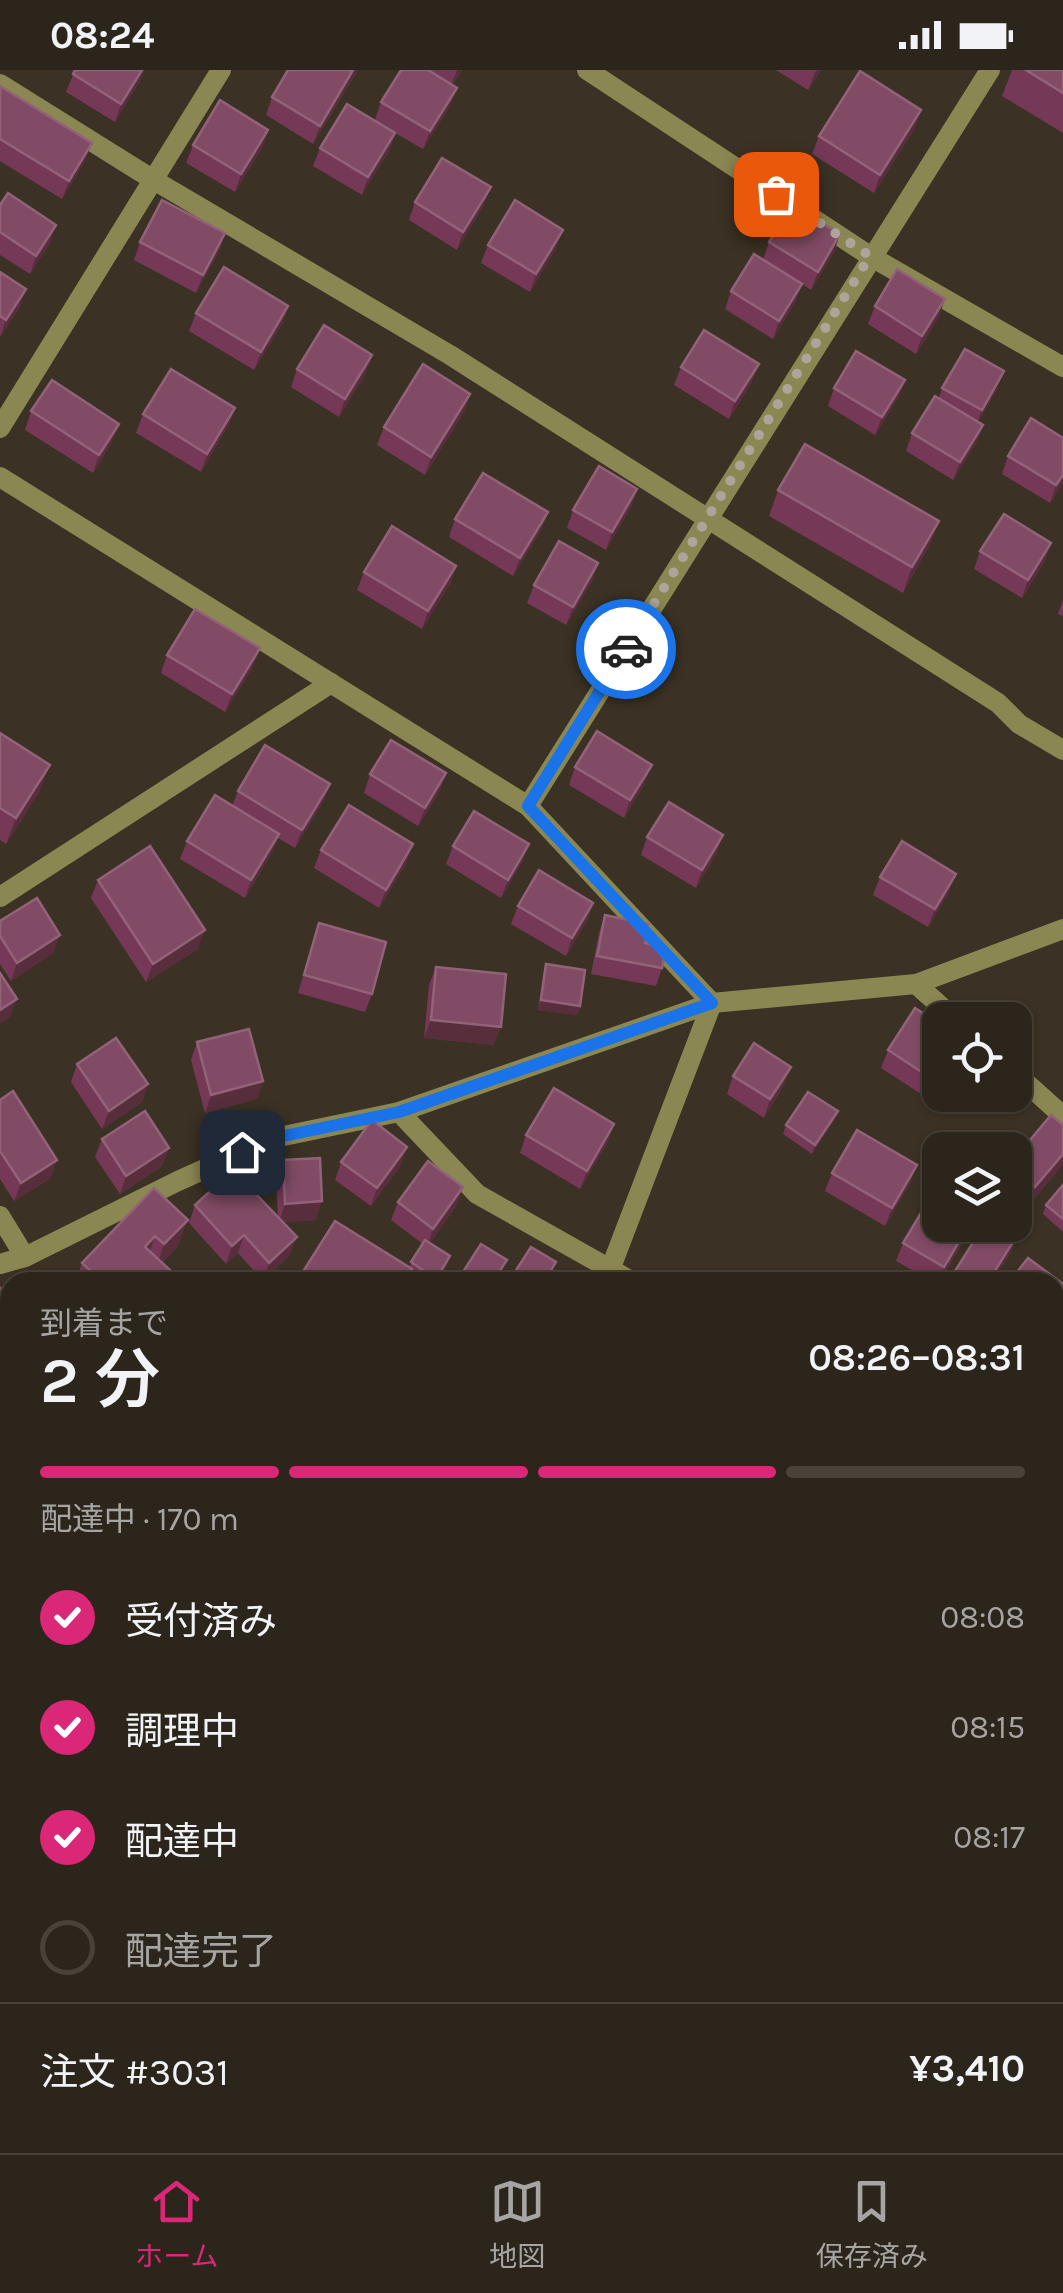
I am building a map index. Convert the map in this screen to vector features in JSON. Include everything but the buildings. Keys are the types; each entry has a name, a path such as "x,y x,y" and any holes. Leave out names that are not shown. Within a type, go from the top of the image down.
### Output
{"street":[{"path":"0,428 221,70"},
{"path":"587,70 870,256 1063,367"},
{"path":"528,806 990,70"},
{"path":"0,84 450,355 998,704 1019,724 1063,750"},
{"path":"0,478 528,806 712,1003"},
{"path":"0,897 331,683"},
{"path":"0,1264 26,1257 274,1138 399,1112 712,1003 916,984 1063,929"},
{"path":"916,984 936,1002"},
{"path":"606,1272 712,1003"},
{"path":"1032,1088 1063,1116"},
{"path":"399,1112 477,1194 598,1272"},
{"path":"0,1216 26,1257"}],"way so far":[{"path":"626,649 870,256 776,194"}],"route":[{"path":"242,1152 274,1138 399,1112 712,1003 528,806 626,649"}]}
